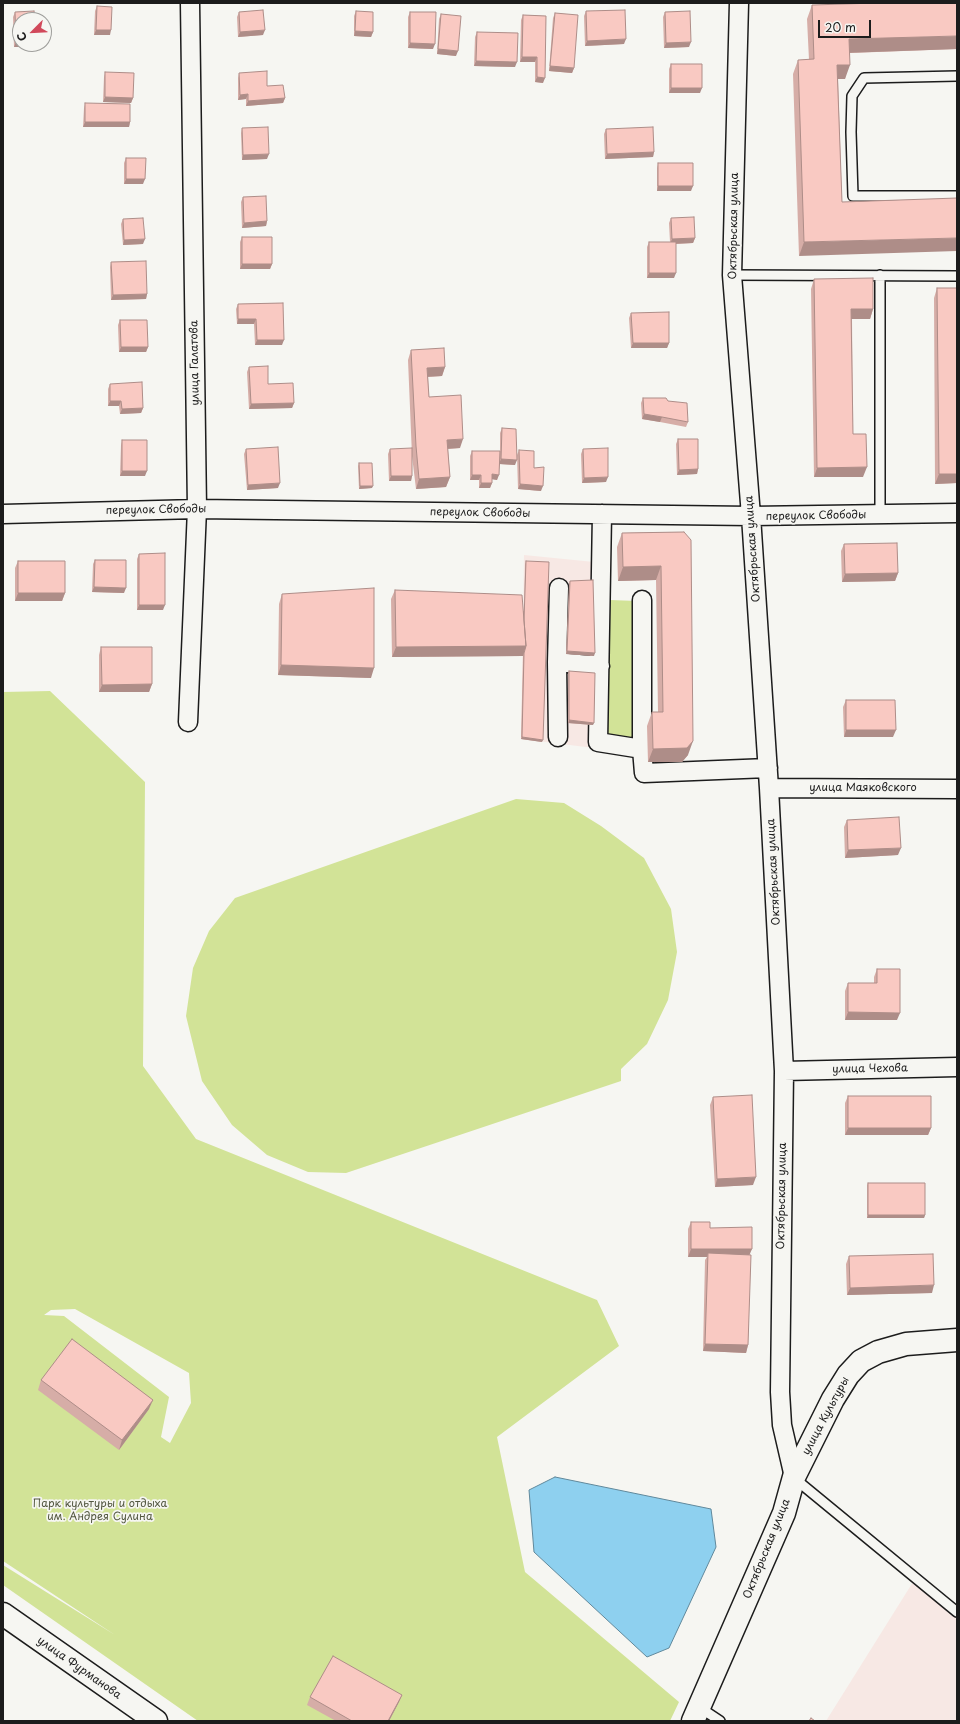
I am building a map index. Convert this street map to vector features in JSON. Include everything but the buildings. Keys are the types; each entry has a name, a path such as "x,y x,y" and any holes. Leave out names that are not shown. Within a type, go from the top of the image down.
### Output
{"main road":[{"name":"улица Культуры","path":"794,1477 833,1399 848,1375 861,1361 878,1352 906,1344 957,1340"},
{"name":"Октябрьская улица","path":"696,1714 784,1513 794,1477"},
{"name":"улица Фурманова","path":"3,1614 156,1721"}],"street":[{"name":"улица Галатова","path":"188,722 197,509 190,3"},
{"name":"Октябрьская улица","path":"739,3 732,275 752,516 768,768 784,1071 780,1392 782,1425 794,1477"},
{"name":"переулок Свободы","path":"3,514 197,509 752,516 957,513"},
{"path":"602,514 598,742 642,749"},
{"path":"558,737 557,662 559,588"},
{"path":"642,600 642,749 644,773 768,768"},
{"path":"557,662 600,666"},
{"name":"улица Маяковского","path":"769,788 957,788"},
{"name":"улица Чехова","path":"784,1071 957,1067"}],"lane":[{"path":"957,76 864,78 852,96 851,132 852,196 957,196"},
{"path":"732,275 957,276"},
{"path":"880,275 880,515"},
{"path":"794,1477 957,1612"},
{"path":"696,1714 720,1721"}],"shaded area":[{"path":"524,555 594,562 594,748 521,739"},
{"path":"913,1582 957,1613 957,1721 826,1721"}],"green space":[{"path":"610,600 637,601 634,743 603,739"},
{"name":"Парк культуры и отдыха им. Андрея Сулина","path":"50,691 145,782 143,1066 196,1139 597,1300 619,1346 497,1437 525,1572 679,1702 670,1721 198,1721 3,1585 3,1565 115,1635 3,1561 3,692","holes":["75,1309 189,1373 191,1403 170,1443 161,1437 169,1397 64,1316 44,1315 51,1310"]},
{"path":"516,799 564,803 601,826 644,858 671,909 677,952 668,1000 647,1044 621,1069 621,1081 346,1173 308,1172 267,1155 232,1125 202,1081 186,1016 193,968 209,931 235,898"}],"water":[{"path":"555,1477 711,1509 716,1547 669,1648 647,1657 534,1552 529,1490"}]}
